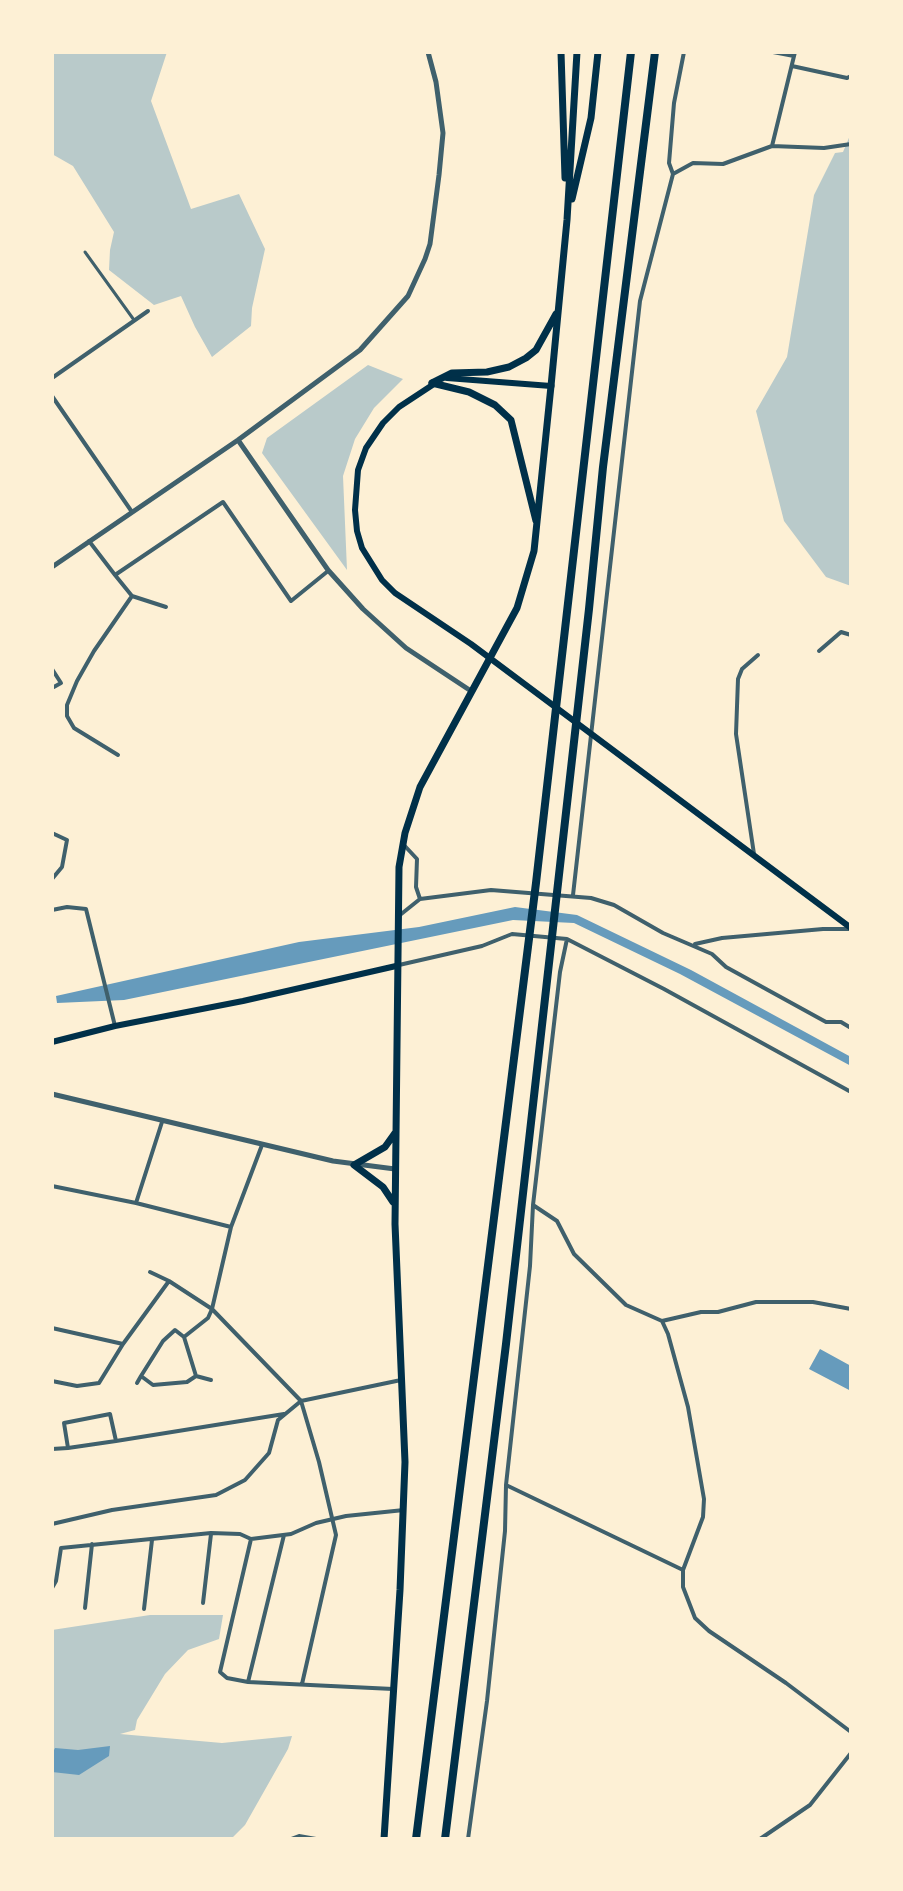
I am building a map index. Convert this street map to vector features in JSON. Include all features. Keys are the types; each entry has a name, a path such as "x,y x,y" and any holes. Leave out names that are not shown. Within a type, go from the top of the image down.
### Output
{"highway":[{"path":"416,1839 536,883 631,52"},
{"path":"445,1839 485,1526 559,885 603,467 655,52"}],"main road":[{"path":"561,52 567,220"},
{"path":"384,1839 404,1510 403,1379 395,1204 399,867 412,805 517,608 534,551 567,220 577,52"},
{"path":"567,220 591,118 598,52"},
{"path":"557,312 536,350 526,358 509,367 487,372 452,373 399,407 366,448 358,470 357,531 362,548 382,580 395,593 471,644 851,928"},
{"path":"432,383 451,377 551,386"},
{"path":"432,383 469,392 495,405 511,420 537,528"},
{"path":"52,1042 396,966"},
{"path":"395,1133 385,1147 354,1165 383,1187 395,1204"}],"street":[{"path":"52,567 238,440 360,350 408,296 430,244 442,147 436,82 428,52"},
{"path":"573,895 640,301 673,174 669,163 674,103 684,52"},
{"path":"772,146 794,54 773,52"},
{"path":"792,66 847,78 851,76"},
{"path":"673,174 693,163 723,164 772,146 824,148 851,144"},
{"path":"85,252 134,321"},
{"path":"52,378 148,311"},
{"path":"52,396 132,512"},
{"path":"238,440 328,570 363,609 395,639 472,692"},
{"path":"115,575 223,502 291,601 328,570"},
{"path":"89,541 132,596 166,607"},
{"path":"118,755 74,728 67,716 67,705 94,651 132,596"},
{"path":"819,651 841,632 851,635"},
{"path":"754,856 736,734 738,679 742,669 758,655"},
{"path":"52,669 61,683 52,688"},
{"path":"52,833 67,840 62,867 52,879"},
{"path":"403,844 417,859 416,887 420,899"},
{"path":"398,917 420,899 491,890 573,895 614,905 663,933 712,954 726,967 826,1022 841,1022 851,1028"},
{"path":"52,910 67,907 86,909 115,1026"},
{"path":"692,945 722,938 851,928"},
{"path":"396,966 482,946 512,934 567,939 851,1092"},
{"path":"468,1839 487,1701 505,1531 506,1485 530,1266 533,1205 558,987 567,939"},
{"path":"52,1094 262,1145 354,1165 395,1169"},
{"path":"136,1203 162,1122"},
{"path":"184,1337 208,1318 212,1309 231,1227 262,1145"},
{"path":"52,1186 231,1227"},
{"path":"533,1205 557,1221 574,1254 626,1305 662,1321 756,1302 813,1302 851,1309"},
{"path":"150,1272 212,1309 301,1401 336,1535 302,1684"},
{"path":"52,1381 77,1386 99,1383 169,1281"},
{"path":"662,1321 688,1407 704,1499 703,1517 683,1570 686,1601 695,1618 709,1631 851,1732"},
{"path":"52,1328 123,1344"},
{"path":"137,1383 163,1341 175,1330 184,1337 196,1376"},
{"path":"141,1376 153,1385 187,1382 196,1376 211,1380"},
{"path":"52,1524 112,1510 216,1495 245,1480 269,1453 278,1420 301,1401 403,1379"},
{"path":"68,1448 64,1423 110,1414 116,1441"},
{"path":"52,1449 286,1414"},
{"path":"506,1485 683,1570"},
{"path":"52,1588 61,1548 211,1533 240,1534 251,1539 284,1535 333,1518 404,1510"},
{"path":"203,1603 211,1533"},
{"path":"248,1682 284,1535"},
{"path":"144,1609 152,1538"},
{"path":"251,1539 220,1672 227,1678 248,1682 393,1689"},
{"path":"85,1608 92,1544"},
{"path":"760,1839 810,1805 851,1753"},
{"path":"291,1839 316,1838"}],"shaded area":[{"path":"52,52 167,52 151,101 191,209 239,194 265,249 251,326 212,357 181,296 154,305 109,270 114,232 73,166 52,154"},
{"path":"851,133 851,586 826,577 784,521 756,411 787,357 814,195 835,153 843,152"},
{"path":"368,365 403,379 374,408 355,439 343,476 347,570 262,453 267,438"},
{"path":"150,1615 223,1615 219,1639 188,1650 165,1674 137,1720 135,1730 120,1734 222,1743 292,1736 288,1749 245,1825 231,1839 52,1839 52,1630"}],"water":[{"path":"515,907 577,915 691,970 851,1057 851,1066 680,974 574,923 513,920 124,1000 57,1003 56,996 299,942 419,927"},
{"path":"820,1349 851,1366 851,1391 809,1369"},
{"path":"110,1746 109,1756 79,1775 52,1772 55,1748 78,1750"}]}
